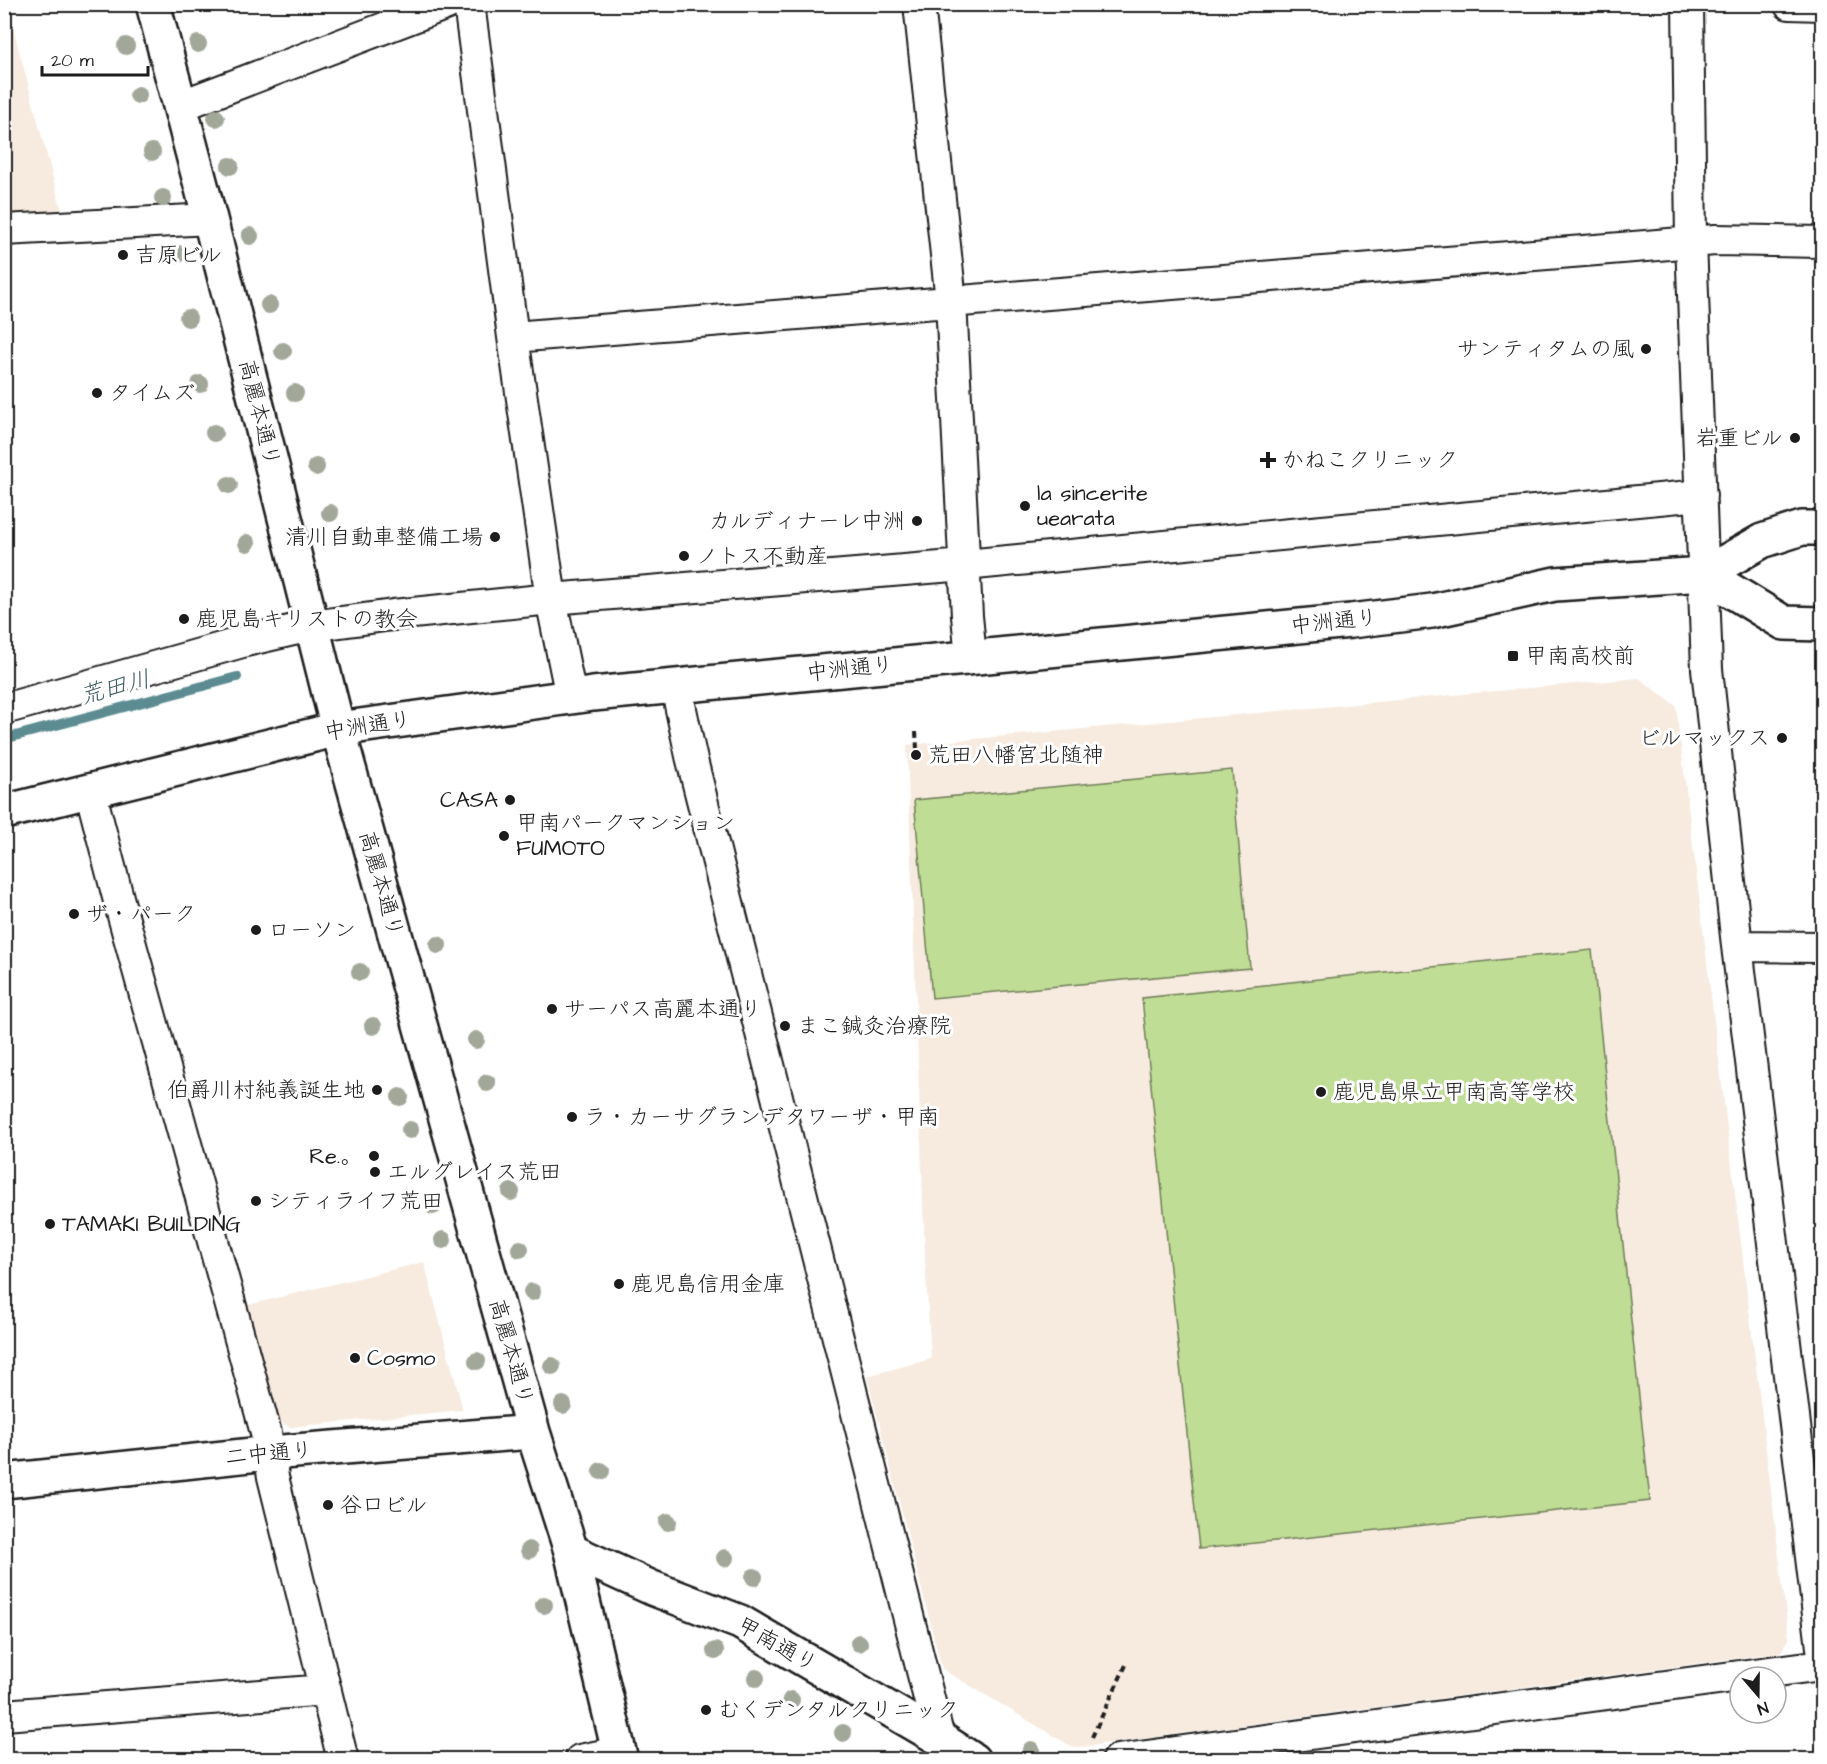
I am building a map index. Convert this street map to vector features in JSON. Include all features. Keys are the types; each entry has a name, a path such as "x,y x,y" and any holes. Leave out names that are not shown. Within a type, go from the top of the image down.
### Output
{"street":[{"name":"高麗本通り","path":"153,4 210,219 338,729 533,1432 571,1551 620,1756"},
{"path":"180,106 447,4"},
{"path":"469,4 513,337 551,599 571,697"},
{"path":"919,4 951,301 971,657"},
{"path":"1688,4 1691,241 1707,669 1737,946 1818,1566 1822,1647"},
{"path":"1789,4 1822,5"},
{"path":"4,230 210,219"},
{"path":"513,337 1691,241 1822,242"},
{"path":"4,709 246,641 311,626 393,615 551,599 965,565 1701,495"},
{"name":"中洲通り","path":"4,812 338,729 571,697 1351,621 1432,611 1555,584 1704,574 1762,541 1802,528 1822,528"},
{"path":"1704,574 1784,623 1822,624"},
{"path":"676,686 694,768 939,1738"},
{"path":"90,790 266,1433 273,1478 343,1760"},
{"path":"1737,946 1822,947"},
{"name":"二中通り","path":"4,1481 270,1454 533,1432"},
{"name":"甲南通り","path":"571,1551 652,1588 741,1622 939,1738 972,1760"},
{"path":"1117,1760 1822,1665"},
{"path":"4,1715 326,1690"},
{"path":"580,1760 620,1756"}],"path":[{"path":"916,732 916,749"},
{"path":"1091,1738 1126,1665"}],"shaded area":[{"path":"4,5 7,5 62,212 5,214"},
{"name":"鹿児島県立甲南高等学校","path":"1639,678 1676,706 1789,1639 1781,1652 1074,1748 942,1669 867,1376 931,1359 925,1259 907,745"},
{"name":"Cosmo","path":"424,1262 463,1410 290,1427 279,1422 244,1306"}],"green space":[{"path":"1232,770 1250,968 932,998 914,800"},
{"path":"1592,950 1650,1501 1199,1549 1142,998"}],"waterway":[{"name":"荒田川","path":"4,739 237,677"}],"place":[{"name":"吉原ビル","path":"123,255"},
{"name":"サンティタムの風","path":"1646,349"},
{"name":"タイムズ","path":"97,393"},
{"name":"岩重ビル","path":"1795,438"},
{"name":"かねこクリニック","path":"1268,460"},
{"name":"la sincerite uearata","path":"1025,506"},
{"name":"カルディナーレ中洲","path":"917,521"},
{"name":"清川自動車整備工場","path":"495,537"},
{"name":"ノトス不動産","path":"684,556"},
{"name":"鹿児島キリストの教会","path":"184,619"},
{"name":"甲南高校前","path":"1513,656"},
{"name":"ビルマックス","path":"1782,738"},
{"name":"荒田八幡宮北随神","path":"916,755"},
{"name":"CASA","path":"510,800"},
{"name":"甲南パークマンション FUMOTO","path":"504,836"},
{"name":"ザ・パーク","path":"74,914"},
{"name":"ローソン","path":"256,930"},
{"name":"サーパス高麗本通り","path":"552,1009"},
{"name":"まこ鍼灸治療院","path":"785,1026"},
{"name":"伯爵川村純義誕生地","path":"377,1090"},
{"name":"鹿児島県立甲南高等学校","path":"1321,1092"},
{"name":"ラ・カーサグランデタワーザ・甲南","path":"572,1117"},
{"name":"Re.。","path":"374,1156"},
{"name":"エルグレイス荒田","path":"375,1172"},
{"name":"シティライフ荒田","path":"256,1201"},
{"name":"TAMAKI BUILDING","path":"50,1224"},
{"name":"鹿児島信用金庫","path":"619,1284"},
{"name":"Cosmo","path":"355,1358"},
{"name":"谷口ビル","path":"328,1505"},
{"name":"むくデンタルクリニック","path":"706,1710"}]}
